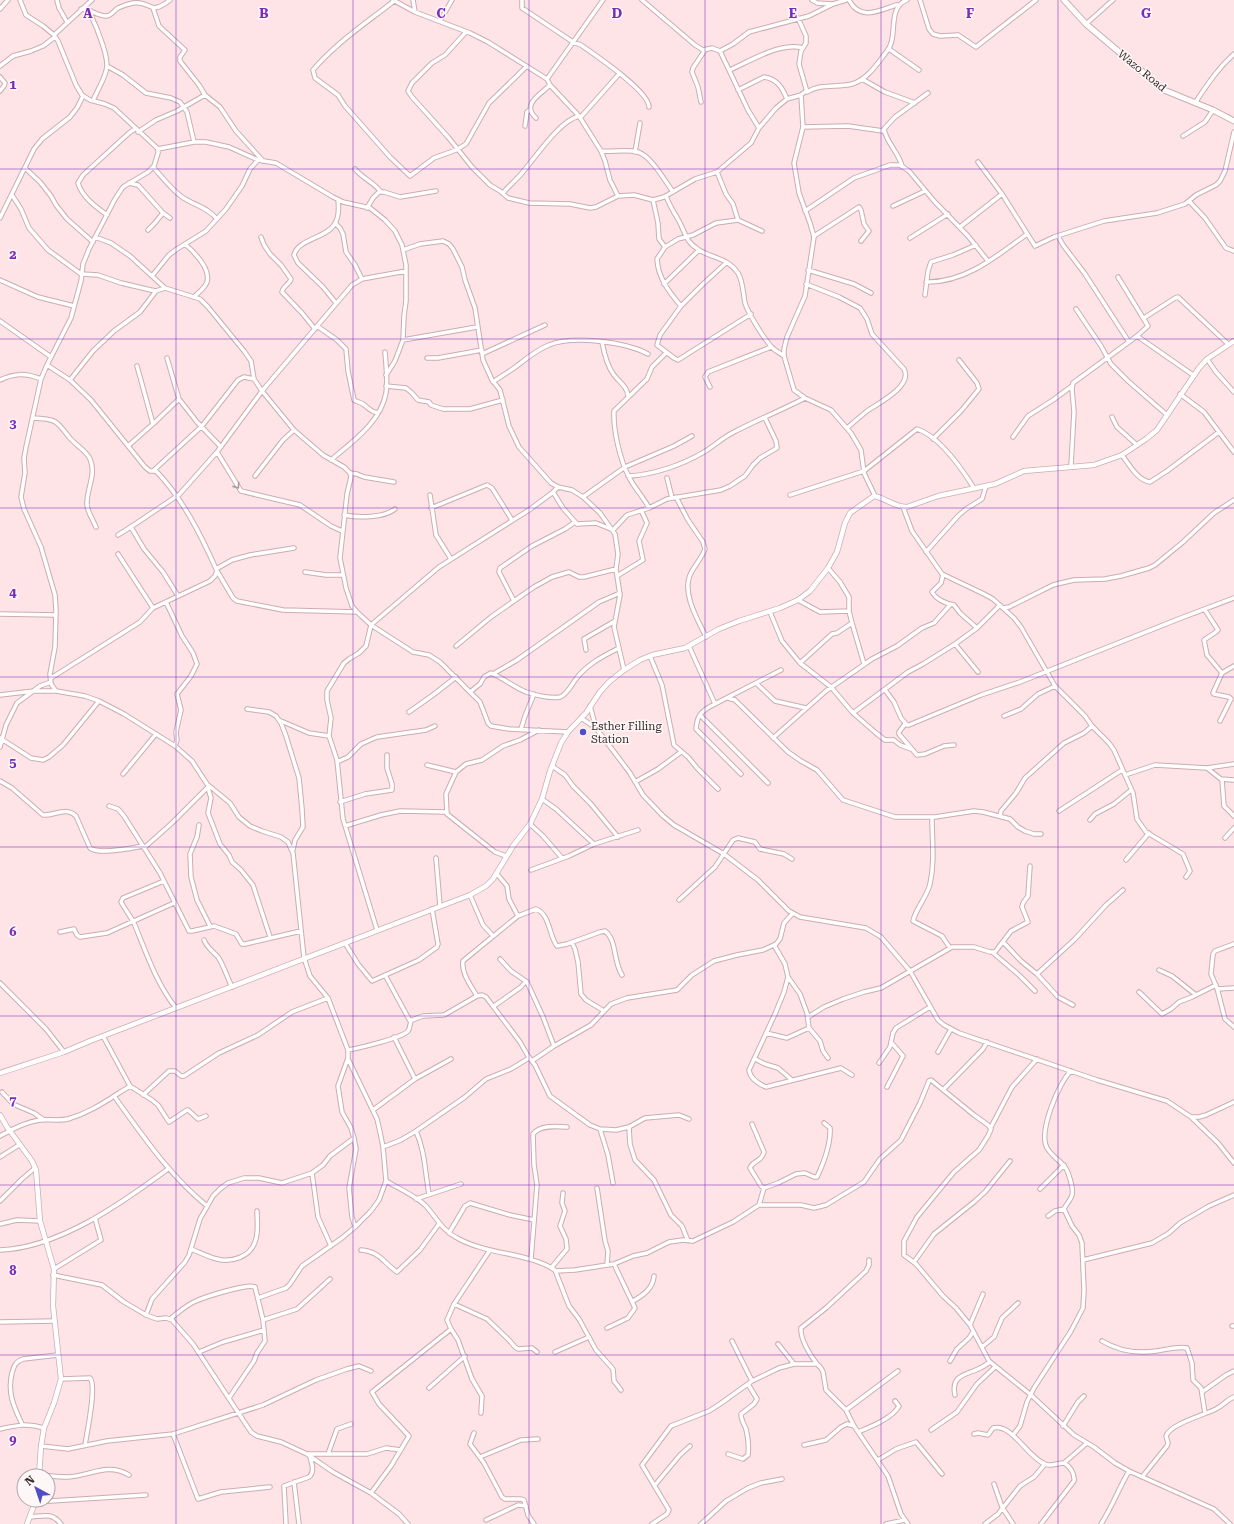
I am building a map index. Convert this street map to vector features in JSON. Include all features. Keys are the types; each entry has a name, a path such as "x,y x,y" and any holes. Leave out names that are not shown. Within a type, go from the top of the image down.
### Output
{"main road":[{"name":"Wazo Road","path":"1064,0 1086,24 1163,89 1213,110 1234,121"}],"street":[{"path":"0,8 8,0"},
{"path":"20,0 26,15 54,36 76,85 83,96 114,108 158,149"},
{"path":"57,0 59,8 67,22"},
{"path":"0,66 13,56 43,46 92,0"},
{"path":"81,9 106,17 110,16 117,9 133,3 140,2 154,8 160,7 170,0"},
{"path":"413,0 415,12"},
{"path":"440,21 452,0"},
{"path":"522,0 522,8 581,46 634,85 649,102 649,107"},
{"path":"547,80 603,0"},
{"path":"642,0 695,45 703,50 712,48 720,51 748,110 759,128"},
{"path":"812,0 817,3 833,4"},
{"path":"720,51 733,44 749,32 814,14 833,4 847,0 857,11 863,13 874,12 898,5 907,0"},
{"path":"920,0 929,29 933,34 940,36 958,35 976,48 1036,0"},
{"path":"1086,24 1113,0"},
{"path":"526,67 489,103 469,141 458,149 434,158 410,176 345,106 338,95 315,78 313,70 324,57 393,1 415,12 488,42 547,80 579,117 601,151 610,180 618,196"},
{"path":"466,32 445,55 432,63 412,83 408,91 472,167 490,186 508,198 529,203 570,204 590,208 596,207 618,196 634,195 653,200 666,196 695,179 717,172 751,143 759,128 776,108 787,98 801,95 814,88 850,85 862,79 869,73 891,45 898,5"},
{"path":"154,8 156,20 159,26 185,49 185,52 180,57 180,61 199,85 205,96 220,107 236,131 261,161"},
{"path":"91,11 92,20 98,29 105,52 107,66 104,77 93,101"},
{"path":"798,18 806,36 806,43 801,51 799,64 807,92"},
{"path":"730,70 770,52 790,46 803,48"},
{"path":"889,49 919,70"},
{"path":"701,102 698,87 692,72 705,50"},
{"path":"1195,103 1212,78 1234,54"},
{"path":"107,66 146,93 171,98 180,102 187,112 194,142"},
{"path":"502,193 554,135 572,118 579,117 619,74"},
{"path":"0,77 5,83 0,91"},
{"path":"738,90 764,77 775,80 783,88 787,98"},
{"path":"862,79 885,92 915,103"},
{"path":"525,126 527,112 530,110 532,101 550,84"},
{"path":"883,131 895,117 928,93"},
{"path":"801,95 803,127 794,163 794,169 799,194 814,236 805,296 802,306 787,337 784,356 793,388 805,398 831,410 847,428 861,450 864,471 875,496 903,507 912,506 938,496 995,484 1024,471 1094,465 1122,455 1154,433 1180,394 1207,359 1234,341"},
{"path":"0,218 34,149 42,139 70,117 78,108 83,96"},
{"path":"107,215 92,204 82,192 78,183 83,175 129,133 137,131 205,96"},
{"path":"530,110 531,114 536,118"},
{"path":"1183,136 1205,122 1213,110"},
{"path":"635,152 640,123"},
{"path":"803,127 848,126 883,131"},
{"path":"883,131 902,166"},
{"path":"978,162 1002,194 1035,246 1058,236 1104,222 1163,212 1183,205 1196,195 1216,185 1220,181 1225,171 1234,132"},
{"path":"158,149 194,142 206,142 224,146 261,161 276,163 338,200 367,208 385,220 394,231 402,245 406,271 406,301 403,340 395,362 386,375"},
{"path":"56,691 51,680 52,660 55,647 55,595 41,547 24,509 21,497 25,473 24,458 41,379 71,318 83,264 117,194 127,183 148,172 153,167 158,154 158,149"},
{"path":"601,151 639,152 650,161 673,192"},
{"path":"152,276 169,255 206,231 230,204 242,186 250,169 261,161"},
{"path":"805,211 854,178 890,165 902,166 909,171 925,191 960,227 988,261"},
{"path":"153,167 180,195 194,204 205,208 217,219"},
{"path":"25,168 52,196 56,205 67,219 93,242"},
{"path":"355,169 360,176 371,181 381,192 400,197 436,191"},
{"path":"717,172 726,194 733,204 738,220"},
{"path":"127,183 138,185 162,212 170,218"},
{"path":"893,206 925,191"},
{"path":"367,208 376,195 381,192"},
{"path":"960,227 1002,194"},
{"path":"12,195 21,209 29,228 48,250 81,274 98,275 121,283 156,291 165,288"},
{"path":"666,196 685,236 699,250 716,257 734,268 739,275 746,304 751,314 771,347 784,356"},
{"path":"336,303 323,287 298,263 294,255 299,247 325,233 336,224 339,209 338,200"},
{"path":"653,200 658,223 659,240 665,248"},
{"path":"1189,200 1205,218 1226,248 1234,251"},
{"path":"0,205 4,209"},
{"path":"814,236 859,207 862,210 864,224 869,231 861,240"},
{"path":"148,230 162,212"},
{"path":"910,238 948,214"},
{"path":"681,306 664,284 659,273 657,259 665,248 685,236 692,235 716,223 738,220 762,231"},
{"path":"336,224 343,234 346,252 362,279"},
{"path":"926,282 946,281 958,278 988,261 1027,234"},
{"path":"1058,236 1085,274 1129,342"},
{"path":"95,237 111,243 130,256 165,288 194,297 208,307 251,361 254,379 294,430 323,455 344,467 350,474 342,531 340,558 343,575 352,605 357,612 371,624 413,652 434,657 456,677 481,704 489,724 499,728 568,732"},
{"path":"261,237 270,254 282,264 291,278 291,281 284,287 282,292 316,327 337,340 346,350 348,371 354,400 362,403 370,412 378,413"},
{"path":"403,250 431,241 443,241 449,244 453,249 462,268 475,308 483,360 493,382 500,390 509,426 519,448 551,483 558,487 572,490 583,497 600,513 613,530 617,542 616,569 620,592 615,629 624,670"},
{"path":"185,244 204,265 207,273 207,283 204,288 194,297"},
{"path":"925,295 926,282 931,262 953,255 976,245"},
{"path":"664,284 699,250"},
{"path":"726,263 681,306 657,340 657,345 666,353 678,360 751,314"},
{"path":"808,270 854,284 871,293"},
{"path":"118,535 143,520 177,496 217,452 262,391 352,285 362,279 406,271"},
{"path":"1013,437 1028,416 1072,386 1074,382 1137,336 1148,326 1118,276"},
{"path":"0,280 38,297 74,306"},
{"path":"806,284 839,297 860,308 866,318 872,334 906,371 905,378 898,389 847,428"},
{"path":"70,380 93,350 114,331 140,312 156,291"},
{"path":"1144,318 1178,297 1228,344"},
{"path":"1076,309 1108,357 1111,364 1124,378 1167,415"},
{"path":"0,321 51,357"},
{"path":"427,358 482,352 545,325"},
{"path":"403,340 477,328"},
{"path":"1137,336 1194,375"},
{"path":"493,382 550,344 576,339 631,347 648,354"},
{"path":"602,342 611,371 626,387 628,396"},
{"path":"710,387 705,377 708,372 771,347"},
{"path":"331,460 358,436 378,413 385,397 385,352"},
{"path":"649,508 641,493 628,476 618,442 614,413 615,409 647,379 652,367 666,353"},
{"path":"167,358 179,399 221,447"},
{"path":"1207,359 1216,372 1234,392"},
{"path":"933,439 979,389 977,383 959,360"},
{"path":"47,365 70,380 91,400 145,468 158,473 177,496 191,518 216,570 233,598 237,601 283,610 357,612"},
{"path":"137,366 153,424"},
{"path":"0,380 16,374 32,375 41,379"},
{"path":"153,471 202,426 238,380 244,377 254,379"},
{"path":"386,386 406,388 418,400 429,402 432,405 443,409 470,409 503,400"},
{"path":"1071,466 1074,412 1072,386"},
{"path":"1180,394 1202,410 1234,452"},
{"path":"628,476 656,471 688,460 704,452 726,436 805,398"},
{"path":"128,446 179,399"},
{"path":"1112,417 1117,427 1137,445"},
{"path":"33,418 48,419 60,425 72,440 90,458 92,475 87,503 88,512 96,527"},
{"path":"613,530 627,516 641,510 674,497 724,489 745,476 756,462 777,448 776,442 765,418"},
{"path":"255,476 283,440 294,430"},
{"path":"790,495 864,471 916,430 922,431 933,439 957,463 974,488"},
{"path":"1122,455 1136,473 1146,481 1150,482 1219,432"},
{"path":"583,497 625,467 674,446 692,436"},
{"path":"217,452 241,491 300,505 331,526 342,531"},
{"path":"350,474 357,474 364,477 394,482"},
{"path":"667,478 674,497 703,542 705,549 690,576 687,591 706,636"},
{"path":"431,508 488,485 492,488 512,520"},
{"path":"926,552 958,516 982,499 986,486"},
{"path":"378,930 344,826 340,802 338,762 329,736 331,718 327,700 328,691 344,663 349,658 359,653 366,646 371,624 432,572 529,510 558,487"},
{"path":"553,492 575,522 580,524 597,523 613,530"},
{"path":"430,495 437,537 451,559"},
{"path":"0,1073 64,1052 440,906 486,886 497,874 506,856 530,824 542,799 561,743 600,692 624,670 650,656 689,646 716,630 739,621 770,612 798,600 810,591 828,568 837,552 848,516 859,506 875,496"},
{"path":"853,713 908,672 955,644 1002,607 1009,607 1066,581 1105,579 1149,568 1155,565 1183,542 1214,513 1234,500"},
{"path":"903,507 912,531 943,575 984,594 1002,607 1021,627 1055,686 1111,745 1131,790 1137,819 1141,826 1149,833 1184,855 1190,871 1186,877"},
{"path":"344,515 384,515 389,514 395,509"},
{"path":"617,576 643,560 640,541 647,523 641,510"},
{"path":"514,601 499,572 500,568 532,546 565,529 575,522"},
{"path":"131,527 144,549 163,572 178,596"},
{"path":"0,747 6,725 17,703 40,686 140,622 153,608 210,581 215,576 216,570 232,560 250,555 294,548"},
{"path":"118,554 153,608"},
{"path":"828,568 840,582 850,599 852,623 864,664"},
{"path":"456,646 486,620 549,578 570,572 577,576 584,577 616,569"},
{"path":"305,572 326,575 343,575"},
{"path":"943,575 941,583 932,593 936,598 950,605 954,605 960,613 977,628"},
{"path":"470,692 480,684 485,676 493,674 517,660 603,600 620,592"},
{"path":"905,724 908,726 920,722 981,695 1046,672 1181,618 1233,599 1234,604"},
{"path":"798,600 820,612 850,611"},
{"path":"166,602 182,636 194,653 197,664 191,676 177,694 181,710 176,732 177,740 175,746"},
{"path":"773,738 831,688 864,664 897,646 922,628 934,623 950,605"},
{"path":"1205,610 1218,630 1204,640 1207,655 1222,673"},
{"path":"770,612 782,641 800,663 831,688 853,713 885,740 894,740 900,746 911,749"},
{"path":"0,614 56,615"},
{"path":"586,650 584,639 615,621"},
{"path":"800,663 832,634 837,633 852,623"},
{"path":"955,644 978,672"},
{"path":"689,646 715,704"},
{"path":"493,674 516,688 534,694 554,698 562,696 580,674 591,665 606,654 619,648"},
{"path":"650,656 662,685 674,745 688,757 718,789"},
{"path":"1220,721 1231,699 1229,697 1214,694 1213,692 1222,673 1234,666"},
{"path":"741,774 696,729 700,715 702,711 757,684 781,670"},
{"path":"409,712 456,677"},
{"path":"757,684 775,701 806,708"},
{"path":"1004,716 1021,709 1038,694 1055,686"},
{"path":"885,690 894,702 905,724"},
{"path":"0,695 34,691 56,691 85,696 124,714 175,746 192,761 208,787 211,798 208,814 215,828 220,844 229,854 232,862 251,881 270,937"},
{"path":"521,729 534,694"},
{"path":"728,698 736,700 795,758 817,770 843,800 895,817 932,818 978,811 1011,819 1018,827 1025,831 1034,834 1041,834"},
{"path":"1,739 31,758 38,760 49,758 63,745 99,702"},
{"path":"590,706 596,728"},
{"path":"247,709 269,712 276,716 280,721 286,736 298,778 303,827 295,840 293,853 304,958 310,976 328,998 348,1050 348,1058 338,1083 339,1100 342,1112 354,1138 356,1149 349,1188 352,1217 355,1227"},
{"path":"700,715 768,783"},
{"path":"581,718 596,728 646,798 666,819 724,854 758,880 793,913 800,918 866,928 875,932 887,943 910,971 940,1022 959,1033 1071,1071 1167,1101 1191,1117 1218,1143 1234,1163"},
{"path":"280,721 309,733 329,736"},
{"path":"905,724 899,733 916,754 921,755 944,746 954,745"},
{"path":"338,762 348,757 360,744 377,737 426,730 435,726"},
{"path":"1000,816 1001,811 1016,793 1025,778 1064,743 1082,734 1092,726"},
{"path":"446,812 446,794 456,772 466,764 482,760 503,746 520,740 540,730"},
{"path":"123,774 156,734"},
{"path":"635,782 658,769 681,752"},
{"path":"340,802 365,794 392,790 392,784 387,768 387,755"},
{"path":"426,764 456,772"},
{"path":"1125,775 1155,765 1207,768 1234,764"},
{"path":"552,766 565,775 618,837"},
{"path":"1207,768 1221,779 1234,780"},
{"path":"1059,811 1122,770"},
{"path":"1221,779 1223,786 1224,806 1234,816"},
{"path":"0,781 12,788 43,815 60,811 72,813 76,816 90,848 94,851 143,847 172,823 208,787"},
{"path":"208,787 230,803 237,816 250,826 283,838 290,845 293,853"},
{"path":"1090,820 1095,814 1114,804 1131,790"},
{"path":"542,799 556,809 594,844"},
{"path":"109,806 121,812 164,881 190,931 192,932 210,926 233,932 238,936 243,944 301,931"},
{"path":"344,826 400,811 446,812 495,852 506,856"},
{"path":"932,818 931,836 934,861 930,884 913,921 942,936 950,948"},
{"path":"530,824 543,836 562,858"},
{"path":"198,825 197,837 190,854 191,877 198,900 210,926"},
{"path":"1225,838 1234,828"},
{"path":"531,870 594,844 638,830"},
{"path":"1126,860 1149,833"},
{"path":"679,900 715,867 734,840 741,837 755,842 760,849 784,854 792,859"},
{"path":"436,858 440,906"},
{"path":"992,952 998,950 1011,931 1028,922 1022,907 1028,896 1030,866"},
{"path":"497,874 506,886 509,899 518,916"},
{"path":"164,881 121,900 121,902 133,922 144,950 161,985 176,1008"},
{"path":"1037,974 1075,939 1106,905 1123,890"},
{"path":"470,894 482,922 493,936"},
{"path":"60,932 74,929 78,936 107,933 174,902"},
{"path":"345,943 371,981 419,960 437,947 438,944 432,909"},
{"path":"477,996 467,979 463,968 463,962 518,916 538,910 542,913 548,924 555,944 558,946 572,943 605,931 612,937 616,962 622,975"},
{"path":"383,1146 401,1140 416,1131 465,1097 486,1079 531,1059 591,1025 612,1004 624,999 677,990 692,975 718,960 743,953 764,950 774,945 779,942 784,923 793,913"},
{"path":"204,940 206,946 213,951 221,962 232,987"},
{"path":"572,943 578,962 581,994 586,1000 604,1011"},
{"path":"1004,943 1037,974 1058,997 1073,1004"},
{"path":"1233,1026 1225,1018 1217,987 1211,974 1213,954 1218,949 1234,944"},
{"path":"774,945 785,964 788,977 800,994 808,1017 809,1028 820,1041 828,1058"},
{"path":"808,1017 834,1002 882,988 920,964 950,948 963,946 974,947 992,952 1035,991"},
{"path":"500,959 511,971 526,981 539,1006 554,1046"},
{"path":"1159,970 1172,976 1196,995"},
{"path":"348,1050 367,1046 406,1033 410,1027 410,1021 385,975"},
{"path":"788,977 784,992 748,1072 752,1078 764,1087 774,1086 841,1068 852,1075"},
{"path":"494,1006 521,988 526,981"},
{"path":"0,983 46,1029 64,1052"},
{"path":"1139,992 1162,1014 1179,1002 1217,987 1234,988"},
{"path":"410,1021 423,1016 444,1015 477,996 484,996 494,1006 520,1042 531,1059 550,1096 590,1125 600,1129 616,1130 629,1127 645,1118 679,1115 689,1119"},
{"path":"143,1095 169,1071 175,1071 181,1076 184,1076 219,1053 258,1035 292,1012 328,998"},
{"path":"879,1064 891,1042 896,1028 930,1007"},
{"path":"766,1032 787,1038 809,1028"},
{"path":"938,1052 951,1029"},
{"path":"103,1036 130,1086 158,1105 170,1122 187,1110 198,1119 206,1116"},
{"path":"394,1037 415,1079"},
{"path":"887,1087 902,1056 891,1042"},
{"path":"944,1089 983,1049 987,1042"},
{"path":"258,1298 286,1288 302,1266 355,1227 371,1211 379,1200 386,1181 383,1146 377,1120 348,1058"},
{"path":"373,1110 415,1079 451,1058"},
{"path":"754,1059 778,1068 792,1080"},
{"path":"1037,1059 1012,1087 991,1127 988,1136 979,1150 954,1172 917,1217 905,1238 904,1255 914,1262 970,1325 990,1362 1031,1395 1077,1438 1094,1447 1115,1463 1129,1471 1214,1509 1230,1524 1234,1521"},
{"path":"1048,1216 1064,1208 1072,1195 1067,1170 1064,1165 1047,1149 1044,1132 1056,1098 1066,1077 1071,1071"},
{"path":"386,1181 424,1205 449,1234 466,1243 531,1259 556,1271 575,1270 614,1264 650,1251 669,1242 678,1240 693,1241 699,1239 727,1225 759,1205 801,1205 814,1208 826,1205 841,1198 864,1182 880,1159 897,1145 903,1137 930,1080 944,1089 991,1127"},
{"path":"0,1136 9,1130 33,1122 44,1120 65,1120 84,1114 130,1086"},
{"path":"2,1092 13,1104 34,1113 44,1120"},
{"path":"114,1096 150,1147 168,1169 192,1194 207,1206"},
{"path":"1191,1117 1206,1115 1234,1102"},
{"path":"0,1115 19,1145 32,1161 35,1168 40,1221 54,1269 54,1321 60,1379 54,1404 44,1428 39,1468"},
{"path":"764,1188 796,1174 805,1173 816,1177 825,1157 830,1138 830,1128 824,1123"},
{"path":"752,1124 764,1152 762,1158 751,1165 750,1168 760,1186 764,1188"},
{"path":"531,1259 537,1185 534,1165 533,1134 538,1130 553,1126 566,1127"},
{"path":"629,1127 630,1144 635,1160 654,1180 669,1210 682,1226 688,1241"},
{"path":"600,1129 608,1155 613,1183"},
{"path":"416,1131 422,1143 426,1162 429,1194"},
{"path":"146,1315 152,1299 185,1262 200,1219 207,1206 220,1189 234,1181 251,1177 282,1183 312,1173 323,1165 330,1156 354,1138"},
{"path":"0,1157 19,1145"},
{"path":"914,1262 934,1234 985,1192 1010,1161"},
{"path":"1040,1189 1064,1165"},
{"path":"0,1201 35,1168"},
{"path":"0,1250 9,1250 46,1241 95,1218 133,1195 168,1169"},
{"path":"312,1173 318,1217 331,1246"},
{"path":"416,1199 461,1184"},
{"path":"597,1188 605,1241 608,1251 607,1265"},
{"path":"759,1205 764,1188"},
{"path":"551,1268 567,1249 566,1239 560,1226 566,1211 562,1203 563,1194"},
{"path":"1083,1260 1152,1243 1169,1233 1180,1223 1209,1206 1234,1195"},
{"path":"449,1234 465,1206 470,1203 510,1215 534,1220"},
{"path":"1013,1435 1020,1426 1031,1395 1040,1378 1071,1331 1082,1311 1084,1299 1082,1243 1064,1208"},
{"path":"191,1248 215,1259 224,1261 234,1260 244,1255 252,1248 257,1236 257,1211"},
{"path":"54,1269 101,1240 95,1218"},
{"path":"0,1224 17,1220 40,1221"},
{"path":"361,1250 374,1252 397,1272 420,1250 439,1224"},
{"path":"481,1413 482,1396 472,1379 465,1356 447,1320 454,1304 490,1250"},
{"path":"869,1260 869,1265 866,1271 826,1308 801,1328 801,1332 806,1348 823,1372 826,1390 846,1410 854,1426 878,1460 891,1482 901,1514 907,1522"},
{"path":"607,1328 631,1315 635,1308 633,1301 614,1264"},
{"path":"556,1271 569,1306 579,1319 601,1357 613,1370 614,1380 621,1390"},
{"path":"53,1275 102,1285 124,1302 146,1315 157,1319 170,1319 196,1301 241,1288 254,1286 263,1320 264,1344 258,1350 251,1367 229,1398"},
{"path":"633,1301 641,1296 651,1286 654,1276"},
{"path":"263,1320 297,1309 330,1279"},
{"path":"970,1325 983,1294"},
{"path":"982,1347 994,1336 1002,1318 1018,1303"},
{"path":"454,1304 486,1319 518,1349 532,1348 536,1352"},
{"path":"170,1319 199,1352 247,1427 257,1436 281,1442 308,1455 371,1493 399,1514 408,1524"},
{"path":"0,1322 54,1321"},
{"path":"371,1493 409,1436 379,1404 372,1392 451,1329"},
{"path":"199,1352 223,1342 264,1330"},
{"path":"950,1361 957,1348 969,1338 973,1332"},
{"path":"555,1352 589,1337"},
{"path":"732,1341 752,1381"},
{"path":"1102,1341 1114,1348 1138,1353 1170,1348 1187,1348 1192,1363 1193,1380 1200,1387 1202,1392 1205,1413"},
{"path":"778,1344 794,1364"},
{"path":"22,1424 10,1390 14,1366 17,1361 58,1355"},
{"path":"429,1388 465,1356"},
{"path":"956,1396 954,1388 959,1378 966,1373 976,1370 990,1362"},
{"path":"652,1524 668,1512 665,1502 642,1465 669,1428 709,1411 752,1381 779,1368 794,1364 816,1364"},
{"path":"41,1446 68,1449 107,1441 174,1434 263,1405 316,1380 347,1369 359,1366 371,1371"},
{"path":"931,1430 957,1412 977,1384 995,1367"},
{"path":"846,1410 898,1371"},
{"path":"1202,1392 1234,1371"},
{"path":"60,1379 90,1378 92,1382 85,1445"},
{"path":"728,1454 743,1459 748,1455 748,1439 741,1420 741,1414 754,1404 756,1399 748,1384"},
{"path":"1064,1426 1078,1402 1084,1396"},
{"path":"1142,1477 1167,1446 1167,1433 1180,1424 1217,1409 1226,1401 1234,1397"},
{"path":"858,1432 879,1424 896,1410 899,1406 895,1401"},
{"path":"0,1429 22,1424 31,1424 44,1428"},
{"path":"328,1454 337,1429 351,1424"},
{"path":"804,1445 826,1440 846,1424 854,1426"},
{"path":"974,1434 978,1433 988,1435 994,1427 1013,1435 1031,1456 1045,1464 1064,1463 1068,1465 1074,1474 1074,1481 1041,1524"},
{"path":"474,1433 470,1444 480,1457 502,1497 505,1499 523,1499 528,1515 534,1524"},
{"path":"174,1434 198,1499 221,1492 270,1487"},
{"path":"480,1457 521,1440 538,1439"},
{"path":"878,1460 896,1449 916,1442 942,1474"},
{"path":"1064,1463 1087,1443"},
{"path":"655,1485 680,1455 690,1446"},
{"path":"308,1455 367,1454 386,1448 401,1450"},
{"path":"286,1524 283,1489 286,1485 309,1477 312,1474 313,1471 308,1455"},
{"path":"985,1524 996,1515 1020,1486 1034,1476 1045,1464"},
{"path":"56,1476 68,1477 94,1471 116,1469 129,1475"},
{"path":"1101,1524 1110,1510 1129,1471"},
{"path":"701,1524 726,1501 748,1488 764,1482 782,1479"},
{"path":"294,1482 299,1524"},
{"path":"994,1484 1002,1507 1014,1524"},
{"path":"56,1500 146,1495"},
{"path":"486,1520 518,1505 526,1506"},
{"path":"27,1524 33,1508"},
{"path":"30,1517 51,1516 55,1517 60,1524"},
{"path":"886,1524 907,1522"}],"place":[{"name":"Esther Filling Station","path":"583,732"}]}
